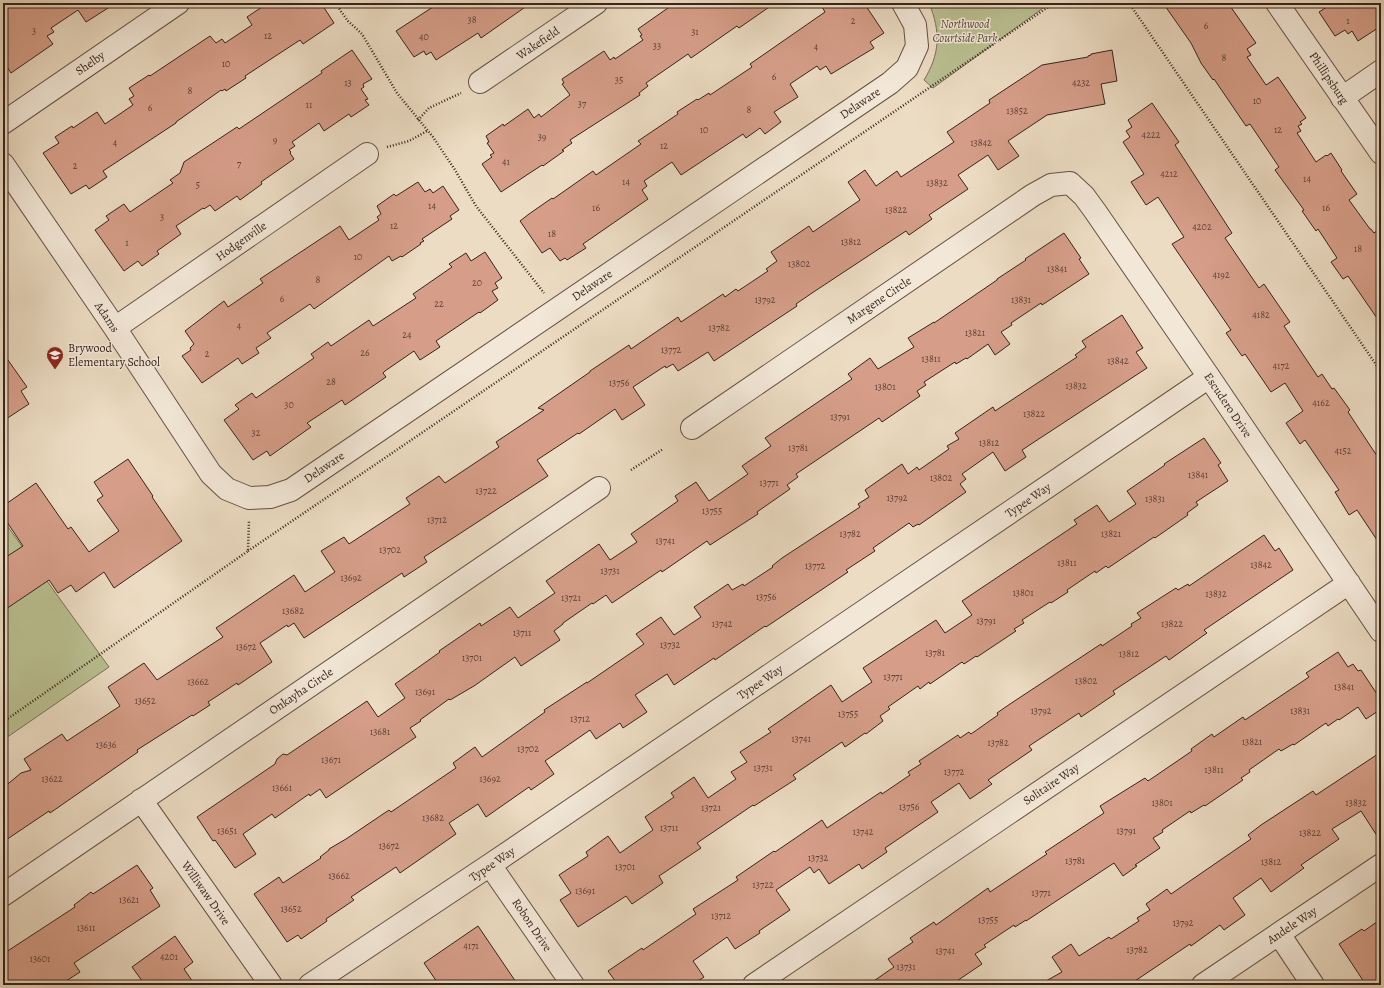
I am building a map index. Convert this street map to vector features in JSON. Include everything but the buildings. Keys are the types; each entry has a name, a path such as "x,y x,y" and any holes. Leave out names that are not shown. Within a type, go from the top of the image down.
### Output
{"street":[{"name":"Shelby","path":"3,123 178,3"},
{"name":"Wakefield","path":"480,82 596,3"},
{"name":"Delaware","path":"249,498 270,497 291,490 890,83 907,68 917,46 916,25 903,3"},
{"name":"Phillipsburg","path":"1277,3 1381,153"},
{"path":"1342,98 1381,71"},
{"name":"Hodgenville","path":"114,328 367,154"},
{"name":"Adams","path":"3,164 211,474 227,490 249,498"},
{"name":"Escudero Drive","path":"1070,183 1084,196 1095,211 1381,631"},
{"name":"Margene Circle","path":"692,428 1033,195 1051,185 1070,183"},
{"name":"Typee Way","path":"310,985 490,865 1209,377"},
{"name":"Onkayha Circle","path":"3,895 599,488"},
{"name":"Solitaire Way","path":"754,985 1349,583"},
{"name":"Williwaw Drive","path":"141,800 271,985"},
{"name":"Robon Drive","path":"490,865 573,985"},
{"name":"Andele Way","path":"1203,985 1381,865"},
{"path":"1279,934 1313,985"}],"path":[{"path":"337,3 344,15 362,34 397,93 455,170 476,206 556,309"},
{"path":"3,722 248,551 1054,3"},
{"path":"1129,3 1381,372"},
{"path":"418,120 429,108 445,102 480,82"},
{"path":"367,154 409,141 427,131"},
{"path":"631,470 663,449"},
{"path":"248,551 249,498"}],"green space":[{"name":"Northwood Courtside Park","path":"929,3 1050,3 933,88 924,80 933,61 937,43 936,24"},
{"path":"3,520 109,667 3,740"}],"place":[{"name":"Brywood Elementary School","path":"55,370"}]}
